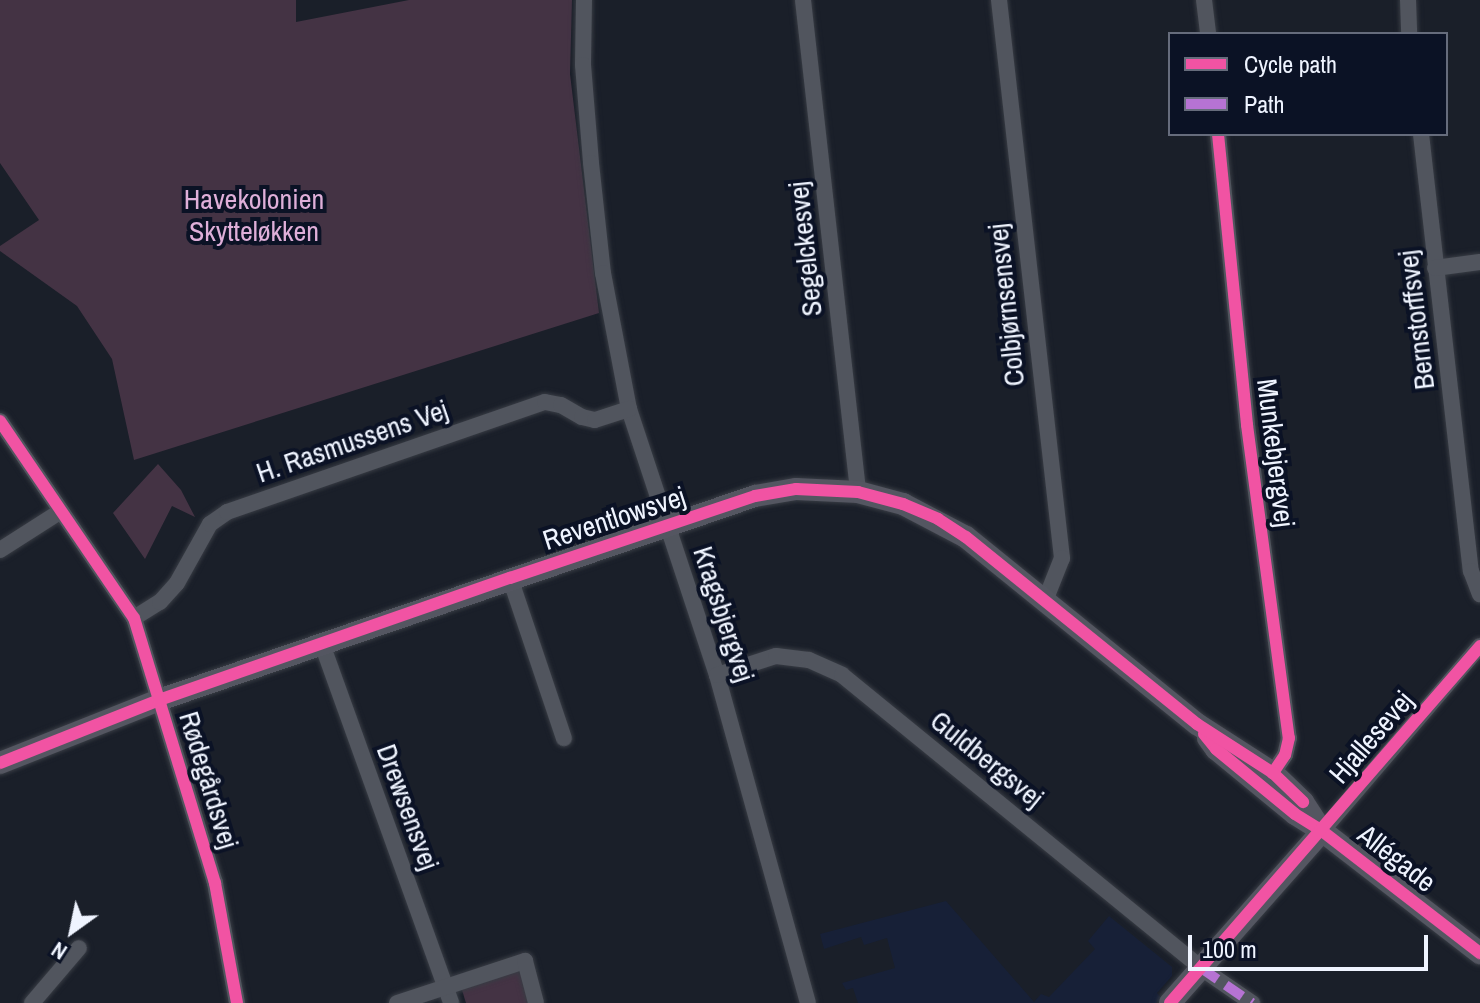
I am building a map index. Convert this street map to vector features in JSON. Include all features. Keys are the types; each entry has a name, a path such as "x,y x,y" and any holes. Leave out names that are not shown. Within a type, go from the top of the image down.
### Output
{"main road":[{"name":"Reventlowsvej","path":"0,763 159,700 755,496 782,491 858,492 903,504 938,519 966,537 1197,724 1273,773 1303,802 1322,831"},
{"name":"Reventlowsvej","path":"1197,724 1216,749 1295,814 1322,831"},
{"name":"Allégade","path":"1322,831 1480,953"},
{"name":"Hjallesevej","path":"1170,1003 1322,831"}],"street":[{"name":"Kragsbjergvej","path":"584,0 583,65 598,226 629,409 717,675 808,1003"},
{"name":"Segelckesvej","path":"803,0 858,492"},
{"name":"Colbjørnsensvej","path":"999,0 1062,558 1045,601"},
{"path":"1204,0 1208,32"},
{"path":"1408,0 1409,32"},
{"name":"Munkebjergvej","path":"1218,136 1247,425 1289,738 1285,755 1273,773"},
{"name":"Bernstorffsvej","path":"1421,136 1471,571 1480,594"},
{"path":"1435,268 1480,262"},
{"name":"H. Rasmussens Vej","path":"134,618 160,602 177,583 210,524 227,512 545,402 561,405 582,417 595,420 629,409"},
{"name":"Rødegårdsvej","path":"0,421 134,618 215,883 237,1003"},
{"path":"0,550 61,511"},
{"path":"510,578 564,738"},
{"name":"Drewsensvej","path":"322,644 448,996"},
{"name":"Hjallesevej","path":"1322,831 1480,646"},
{"name":"Guldbergsvej","path":"717,675 776,656 809,660 842,675 1201,968 1252,1003"},
{"path":"32,1003 79,948"},
{"path":"397,1003 448,996 525,961 536,1003"}],"shaded area":[{"path":"946,901 1034,1002 1041,994 1049,997 1095,949 1088,941 1109,916 1172,967 1172,976 1157,993 1161,998 1156,1003 858,1003 853,988 846,990 842,983 895,968 887,938 864,945 861,937 824,949 820,934"}],"green space":[{"name":"Havekolonien Skytteløkken","path":"0,0 296,0 296,22 409,0 572,0 570,74 599,313 134,460 112,359 77,306 0,251 0,246 39,220 0,163"},
{"path":"158,464 181,490 195,517 172,506 145,559 113,513"},
{"path":"515,970 522,974 532,1003 466,1003 462,990"}],"marked path":[{"path":"1201,968 1252,1003"}],"cycle path":[{"path":"1218,136 1247,425 1289,738 1285,755 1273,773"},
{"path":"0,421 134,618 215,883 237,1003"},
{"path":"0,763 159,700 510,578 755,496 796,489 858,492 903,504 938,519 966,537 1197,724 1273,773 1303,802"},
{"path":"1170,1003 1480,646"},
{"path":"1204,734 1216,749 1295,814 1322,831 1480,953"}]}
